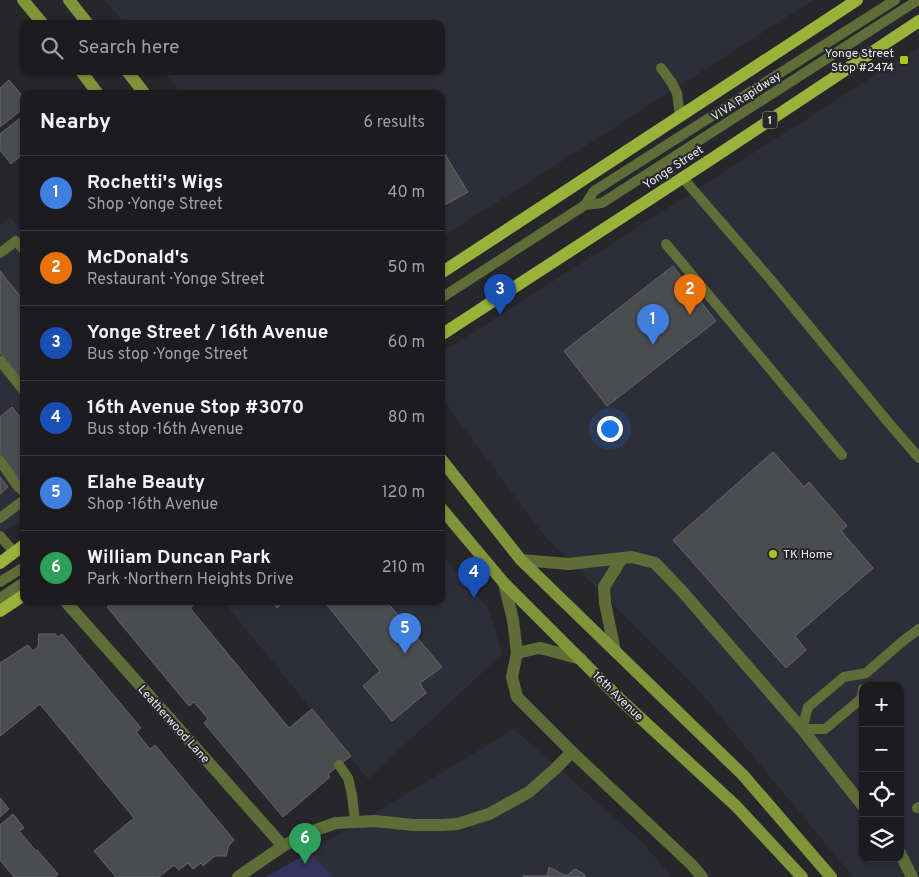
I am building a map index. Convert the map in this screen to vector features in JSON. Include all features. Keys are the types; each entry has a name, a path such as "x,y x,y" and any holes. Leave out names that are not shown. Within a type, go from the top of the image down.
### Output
{"main road":[{"path":"23,0 40,20"},
{"path":"69,0 85,20"},
{"path":"445,270 857,0"},
{"name":"Yonge Street","path":"445,332 919,21"},
{"path":"84,75 95,90"},
{"path":"130,75 142,90"},
{"path":"445,464 521,560 743,775 831,877"},
{"name":"16th Avenue","path":"445,513 504,583 622,700 736,806 802,877"},
{"path":"0,563 19,549"},
{"path":"0,612 20,598"}],"street":[{"path":"521,560 569,564 632,557 655,563 681,590 802,729 859,801"},
{"path":"615,651 605,603 604,587 622,558"},
{"path":"504,583 513,620 517,653 512,677 517,697 572,752 692,865 702,877"},
{"name":"Leatherwood Lane","path":"69,605 283,846"},
{"path":"517,653 539,648 580,659"},
{"path":"238,877 283,846 310,832 336,823 375,821 413,825 442,825 457,824 489,814 528,792 556,769 572,752"},
{"path":"904,862 912,877"}],"lane":[{"name":"VIVA Rapidway","path":"445,295 585,205 594,191 895,0"},
{"name":"VIVA Rapidway","path":"585,205 602,203 918,0"},
{"path":"661,68 677,93 680,116"},
{"path":"682,177 771,280 919,458"},
{"path":"0,253 16,241 20,246"},
{"path":"666,244 842,455"},
{"path":"0,361 20,386"},
{"path":"0,461 20,488"},
{"path":"0,518 20,503"},
{"path":"0,536 19,549"},
{"path":"0,582 20,570"},
{"path":"0,598 20,585"},
{"path":"859,700 825,729 802,729 808,706 844,677 866,673 919,629"},
{"path":"864,682 866,673"},
{"path":"339,766 348,778 352,795 354,821"}],"shaded area":[{"path":"105,0 813,0 445,235 445,90 178,90 166,75 445,75 445,20 122,20"},
{"path":"919,47 919,877 853,877 697,688 542,533 445,403 445,350"},
{"path":"10,217 20,230 20,522 0,534 0,225"},
{"path":"445,559 488,608 502,654 368,779 226,605 445,605"},
{"path":"514,729 641,841 672,877 332,877 310,852"},
{"path":"310,852 333,877 266,877"}],"building":[{"path":"9,80 20,93 20,111 0,127 0,88"},
{"path":"20,118 20,156 11,164 0,150 0,134"},
{"path":"445,155 468,192 445,205"},
{"path":"673,266 716,321 607,406 564,351"},
{"path":"0,271 20,296 20,377 0,353"},
{"path":"12,407 20,417 20,480 0,454 0,417"},
{"name":"TK Home","path":"773,452 804,487 809,482 847,526 841,531 873,568 795,636 806,650 786,668 673,540"},
{"path":"0,477 8,487 0,494"},
{"path":"110,605 193,605 190,608 289,728 312,709 351,756 328,774 330,777 283,817 204,723 208,719 194,702 189,706 107,607"},
{"path":"327,605 389,605 442,667 420,683 426,693 392,721 363,686 380,671"},
{"path":"39,634 55,634 58,637 62,634 141,728 136,732 150,749 155,745 234,840 229,845 226,856 215,856 203,866 201,863 193,869 188,863 179,870 174,865 159,877 116,877 94,851 134,818 40,704 0,736 0,663 28,645 33,651 38,647"},
{"path":"0,798 9,809 0,817"},
{"path":"13,814 24,828 19,831 58,874 56,877 14,877 0,860 0,825"},
{"path":"549,867 566,876 575,869 584,874 585,877 523,877 547,876"}],"place":[{"name":"Yonge Street Stop #2474","path":"904,60"},
{"name":"Yonge Street / 16th Avenue","path":"500,315"},
{"name":"McDonald's","path":"690,315"},
{"name":"Rochetti's Wigs","path":"653,345"},
{"name":"TK Home","path":"773,554"},
{"name":"16th Avenue Stop #3070","path":"474,598"},
{"name":"Elahe Beauty","path":"405,654"},
{"name":"William Duncan Park","path":"305,864"}]}
